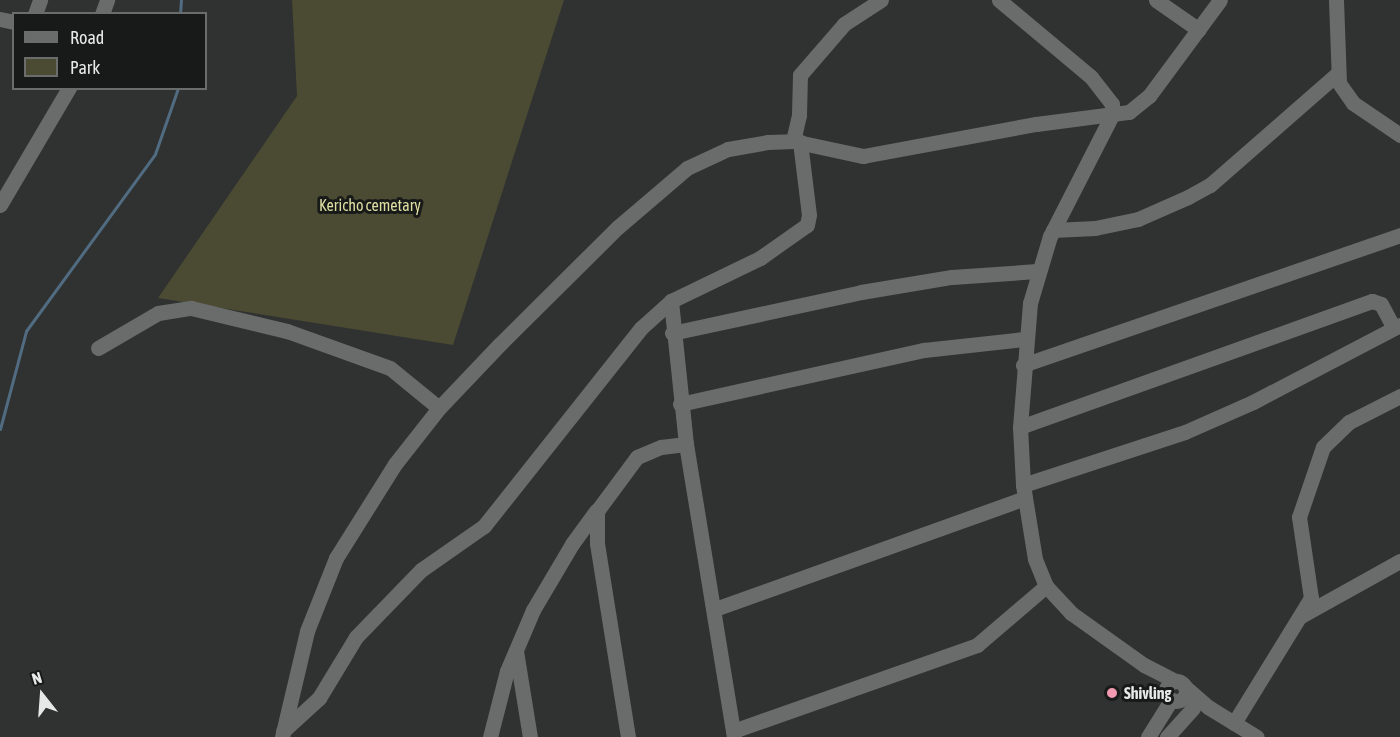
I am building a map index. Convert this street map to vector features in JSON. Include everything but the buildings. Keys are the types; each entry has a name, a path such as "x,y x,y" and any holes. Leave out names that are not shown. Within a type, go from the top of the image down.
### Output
{"street":[{"path":"283,734 319,698 356,638 421,570 484,526 641,328 671,301 760,258 807,225 809,215 796,142 800,75 844,24 881,0"},
{"path":"999,0 1100,86 1112,104 1112,115 1053,230 1036,271 1024,339 1020,427 1024,491 1035,559 1046,586 1071,613 1144,665 1181,684 1200,708"},
{"path":"1156,0 1199,30"},
{"path":"283,734 307,631 336,558 395,464 439,408 618,228 687,168 728,149 796,142 863,156 1036,124 1112,115 1139,106 1220,0"},
{"path":"1336,0 1339,83 1353,103 1400,135"},
{"path":"1053,230 1095,228 1138,219 1210,185 1338,73"},
{"path":"0,205 68,90"},
{"path":"1023,365 1400,235"},
{"path":"672,333 861,292 952,277 1036,271"},
{"path":"671,301 680,404 715,609 733,734 977,645 1046,586"},
{"path":"715,609 1185,432 1253,402 1397,327 1382,304 1372,302 1020,427"},
{"path":"98,348 158,313 191,308 287,331 390,368 439,408"},
{"path":"680,404 913,352 1024,339"},
{"path":"1234,723 1301,616 1312,593 1303,557 1299,517 1314,466 1340,428 1400,396"},
{"path":"490,737 516,651 546,585 637,458 661,447 686,444"},
{"path":"597,511 597,543 628,737"},
{"path":"1301,616 1400,561"},
{"path":"516,651 530,737"},
{"path":"1144,665 1172,699 1234,723 1257,737"},
{"path":"1172,699 1167,687 1181,684"},
{"path":"1148,737 1172,699"},
{"path":"1167,737 1200,708"}],"green space":[{"name":"Kericho cemetary","path":"292,0 564,0 453,345 158,298 297,96"}],"waterway":[{"path":"180,12 181,0"},
{"path":"0,429 26,331 155,154 177,90"}],"place":[{"name":"Shivling","path":"1112,693"}]}
